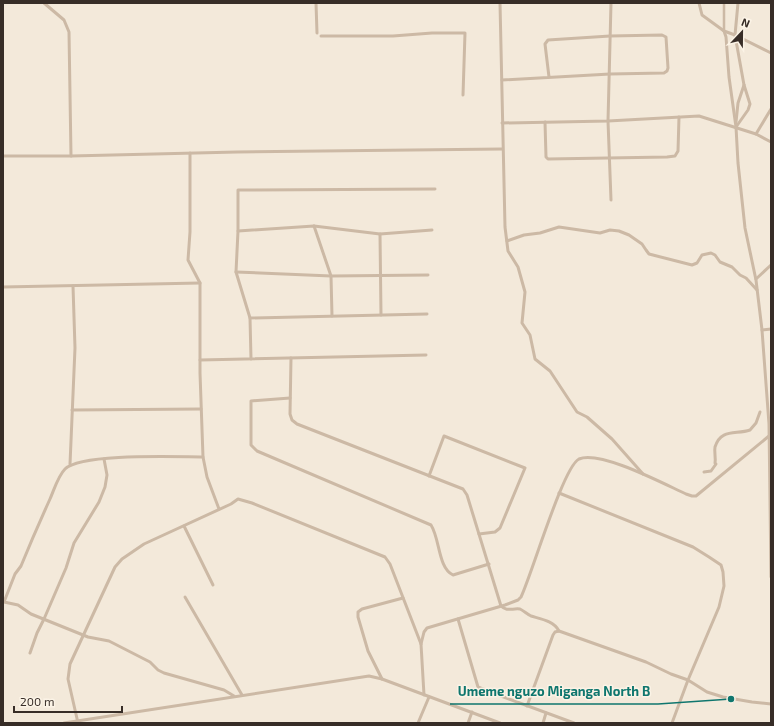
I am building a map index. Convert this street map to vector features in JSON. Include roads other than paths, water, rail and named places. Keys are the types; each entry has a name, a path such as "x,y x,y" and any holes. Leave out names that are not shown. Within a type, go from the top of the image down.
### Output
{"street":[{"path":"44,3 64,20 69,32 71,156"},
{"path":"316,3 317,32"},
{"path":"500,3 502,149 505,227 508,251 518,267 525,292 522,323 530,335 535,359 550,371 577,412 587,417 612,439 644,475"},
{"path":"611,3 608,121 611,200"},
{"path":"699,3 702,15 724,31 735,35 771,54"},
{"path":"724,3 724,31 736,127 738,163 745,228 756,279 762,330 769,436 771,576"},
{"path":"736,127 748,110 750,104 744,85 735,35 738,3"},
{"path":"320,36 393,36 432,33 465,33 463,94"},
{"path":"502,80 659,73 667,71 666,37 662,35 610,36 548,40 545,44 549,77"},
{"path":"736,127 738,103 744,85"},
{"path":"756,134 771,109"},
{"path":"502,123 608,121 699,116 756,134 771,142"},
{"path":"545,122 546,157 548,159 675,156 679,146 678,117"},
{"path":"3,156 502,149"},
{"path":"190,153 190,232 188,260 200,283 200,360 203,457 207,477 219,509"},
{"path":"251,359 250,318 236,272 238,190 435,189"},
{"path":"238,231 314,226 380,234 432,230"},
{"path":"314,226 331,276 332,316"},
{"path":"507,241 559,227 600,233 610,230 619,231 629,235 642,244 649,254 692,265 697,263 702,255 711,253 715,255 720,262 732,267 740,275 746,278 757,290"},
{"path":"380,234 381,315"},
{"path":"756,279 771,265"},
{"path":"236,272 331,276 428,275"},
{"path":"3,287 200,283"},
{"path":"70,464 75,348 73,286"},
{"path":"250,318 427,314"},
{"path":"762,330 771,329"},
{"path":"200,360 426,355"},
{"path":"291,358 290,414 292,420 297,424 456,486 465,491 501,606 506,609 521,610 554,624 559,631 634,657 688,680 708,692 723,697 771,704"},
{"path":"290,398 250,401 251,446 257,451 431,525 436,535 444,567 448,573 453,575 489,564"},
{"path":"72,410 201,409"},
{"path":"704,472 711,471 716,464 715,447 719,440 729,432 750,430 756,423 760,412"},
{"path":"429,476 444,436 525,468 500,528 495,532 479,534"},
{"path":"424,695 421,644 424,632 427,628 501,606 521,597 559,493 574,463 579,459 597,458 614,462 692,496 696,496 769,436"},
{"path":"203,457 104,459 70,464 64,470 58,481 21,566 15,574 4,602 18,605 31,614 91,638 111,642 150,662 158,670 164,673 224,690 234,696"},
{"path":"30,653 36,633 44,619 66,568 74,543 99,502 105,487 107,474 104,459"},
{"path":"559,493 693,547 721,565 724,586 719,607 688,680 672,723"},
{"path":"78,722 68,679 70,664 108,579 115,567 122,559 144,544 238,499 244,500 385,557 390,564 421,644"},
{"path":"184,526 214,585"},
{"path":"185,597 242,695"},
{"path":"382,679 368,651 358,617 358,612 362,609 403,598"},
{"path":"458,619 478,686 490,692 574,723"},
{"path":"527,706 553,635 555,632 559,631"},
{"path":"64,723 369,676 382,679 500,723"},
{"path":"418,723 429,696"},
{"path":"468,723 472,712"},
{"path":"543,723 546,713"}],"place":[{"name":"Umeme nguzo Miganga North B","path":"731,699"}]}
